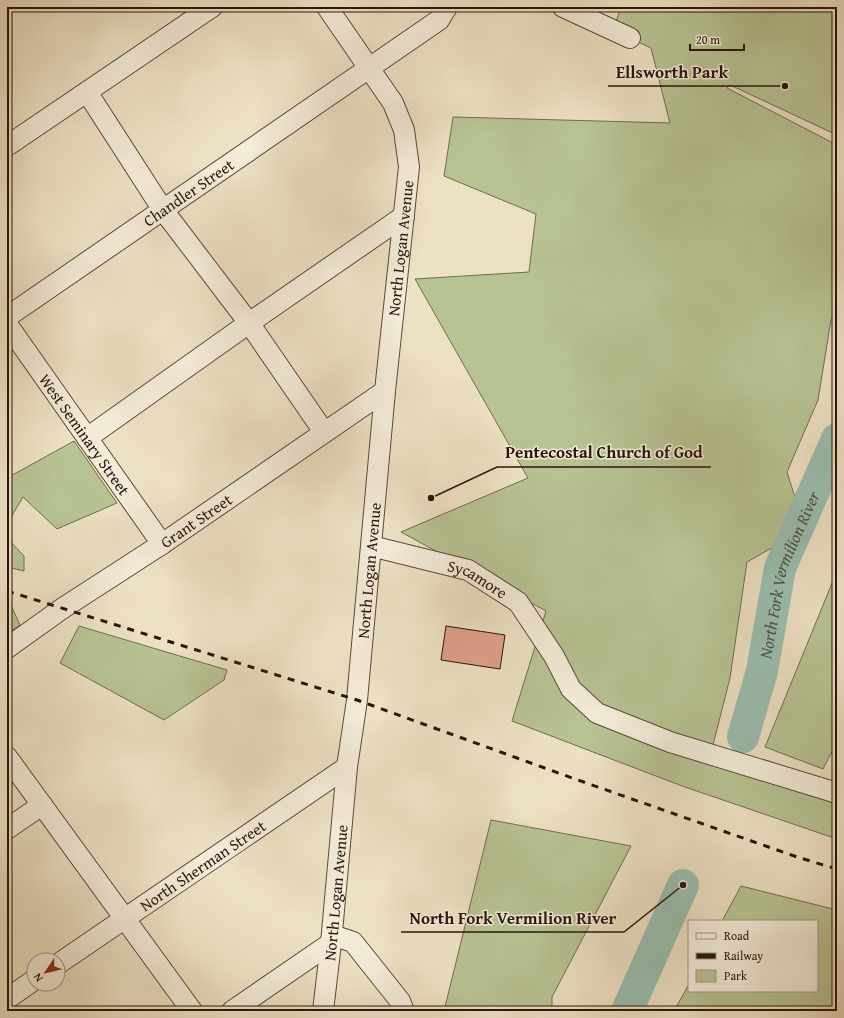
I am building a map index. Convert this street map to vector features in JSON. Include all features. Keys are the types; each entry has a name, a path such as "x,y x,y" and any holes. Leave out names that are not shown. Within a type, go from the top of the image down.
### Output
{"street":[{"path":"7,146 212,7"},
{"name":"North Logan Avenue","path":"323,1011 347,767 357,700 385,391 409,167 404,130 393,103 327,7"},
{"path":"370,68 439,20 447,7"},
{"path":"563,7 630,38"},
{"name":"Chandler Street","path":"7,317 370,68"},
{"path":"87,92 163,210 249,323 324,432"},
{"path":"87,438 249,323 404,216"},
{"name":"West Seminary Street","path":"7,324 162,544"},
{"name":"Grant Street","path":"7,648 63,608 162,544 385,391"},
{"name":"Sycamore","path":"371,546 468,570 518,602 554,656 570,689 597,713 670,742 837,793"},
{"path":"7,756 192,1011"},
{"name":"North Sherman Street","path":"66,958 347,767"},
{"path":"7,829 42,805"},
{"path":"232,1011 331,939 353,942 400,1001 404,1011"},
{"path":"7,999 26,986"}],"green space":[{"path":"621,7 837,7 837,135 730,85 727,88 837,145 837,312 831,320 818,400 787,472 805,529 747,562 730,678 713,745 810,796 837,801 837,839 682,786 512,721 546,611 401,532 528,478 415,279 529,272 536,214 444,176 453,117 670,123 651,48 613,30"},
{"path":"74,441 117,503 57,529 23,497 7,524 7,478"},
{"path":"7,538 24,556 24,571 7,567"},
{"path":"837,571 837,742 823,769 765,747"},
{"path":"7,600 9,601 20,625 7,634"},
{"path":"79,626 227,670 224,680 164,720 60,663"},
{"path":"491,820 631,846 552,997 552,1011 444,1011"},
{"path":"741,886 837,910 837,1011 674,1011 688,986 688,992 818,992 818,920 723,920"}],"building":[{"path":"446,626 505,635 500,669 441,660"}],"waterway":[{"name":"North Fork Vermilion River","path":"743,737 762,671 780,568 837,439"},
{"name":"North Fork Vermilion River","path":"627,1011 683,885"}],"railway":[{"path":"7,591 357,700 575,779 797,857 837,869"}],"place":[{"name":"Ellsworth Park","path":"785,86"},
{"name":"Pentecostal Church of God","path":"431,498"},
{"name":"North Fork Vermilion River","path":"683,885"}]}
